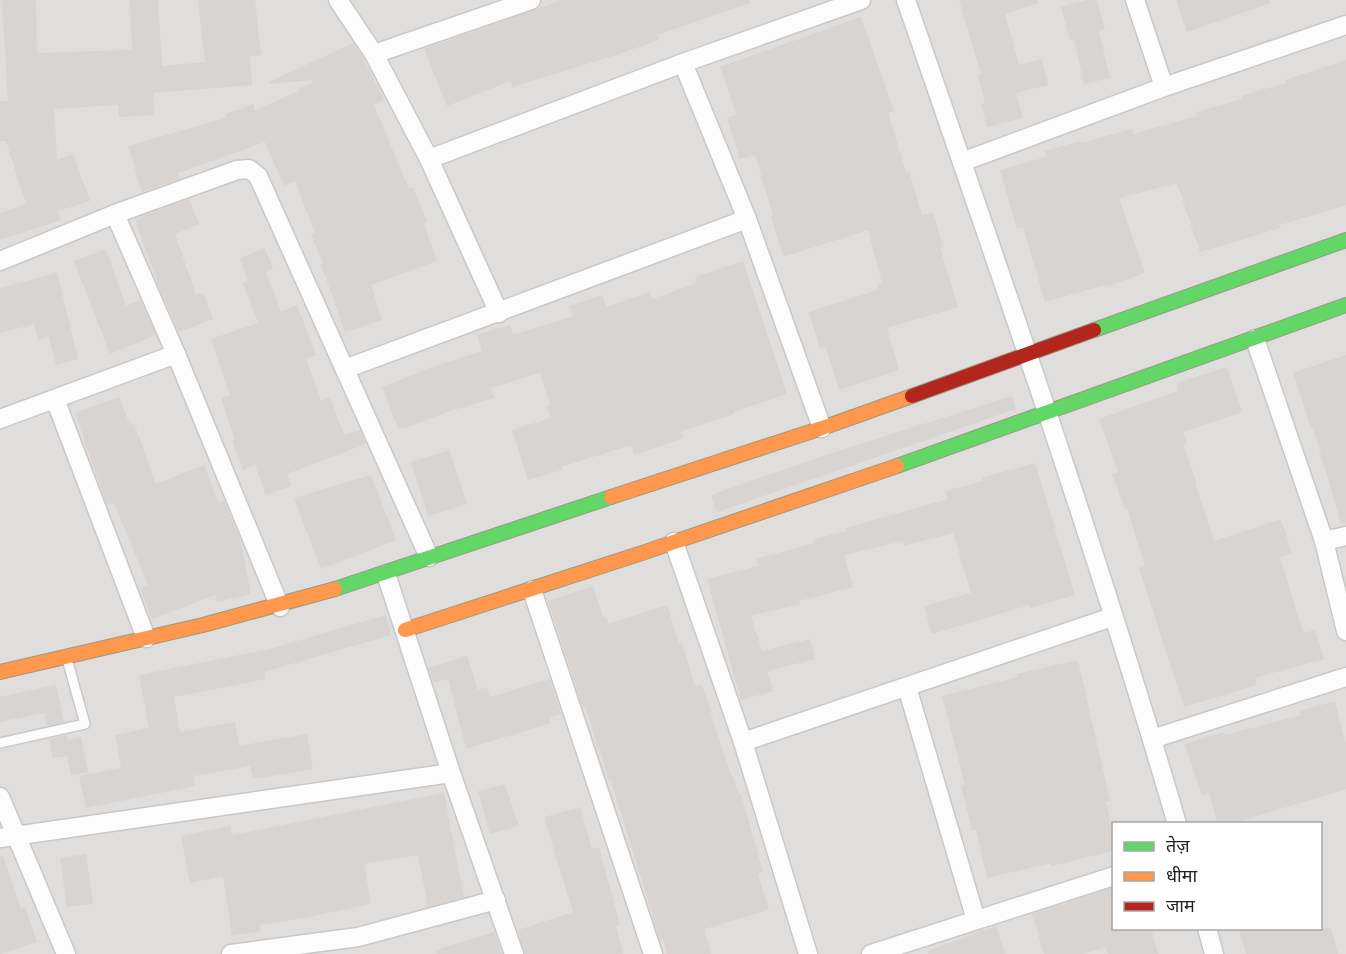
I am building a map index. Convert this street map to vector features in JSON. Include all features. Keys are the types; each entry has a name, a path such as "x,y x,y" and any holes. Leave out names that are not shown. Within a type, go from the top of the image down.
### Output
{"street":[{"path":"338,0 374,54 429,159 499,313"},
{"path":"374,54 531,0"},
{"path":"429,159 683,63 861,0"},
{"path":"906,0 1049,413 1176,822"},
{"path":"1135,0 1164,87"},
{"path":"962,162 1164,87 1346,25"},
{"path":"683,63 747,219 822,428"},
{"path":"0,261 115,214 237,170 249,169 258,176 429,557"},
{"path":"115,214 176,354 280,607"},
{"path":"345,369 747,219"},
{"path":"0,672 280,607 386,574 429,557 822,428 1346,240"},
{"path":"405,630 532,590 1049,413 1346,305"},
{"path":"1255,339 1324,541 1346,631"},
{"path":"0,419 176,354"},
{"path":"55,399 146,638"},
{"path":"1324,541 1346,536"},
{"path":"674,542 743,742 808,954"},
{"path":"386,574 451,773 514,954"},
{"path":"532,590 653,954"},
{"path":"743,742 1112,617"},
{"path":"1152,739 1346,677"},
{"path":"908,687 976,920"},
{"path":"7,836 451,773"},
{"path":"0,797 7,836 66,954"},
{"path":"872,954 1112,876"},
{"path":"231,954 361,946 496,900"},
{"path":"1208,930 1214,954"}],"lane":[{"path":"0,742 85,723 67,658"}],"shaded area":[{"path":"0,0 1346,0 1346,954 0,954"}],"building":[{"path":"2,0 36,0 37,53 132,50 130,0 158,0 162,66 205,62 198,0 255,0 261,55 250,56 252,85 153,93 155,115 119,117 118,105 54,109 57,160 73,154 90,201 58,211 61,220 0,240 0,213 26,204 6,141 0,141 0,101 8,101"},
{"path":"562,0 750,0 750,3 657,35 659,40 613,56 512,87 510,81 447,106 424,49"},
{"path":"959,0 1037,0 1038,3 1005,14 1019,65 1042,59 1048,85 1016,93 1023,118 987,127 981,104 985,103 978,75 981,74"},
{"path":"1086,0 1097,0 1105,30 1099,32 1110,78 1084,84 1074,39 1070,40 1061,7"},
{"path":"1176,0 1270,0 1271,3 1187,32"},
{"path":"861,17 894,111 888,113 906,172 909,171 922,215 933,212 943,247 940,248 958,307 887,328 899,370 839,390 826,348 820,349 809,312 878,290 877,284 882,283 868,230 783,257 755,155 740,159 727,118 737,115 720,67"},
{"path":"353,43 384,100 374,105 409,189 413,187 427,222 424,224 437,261 371,285 382,320 345,332 311,234 315,233 295,181 284,186 265,142 178,173 180,178 142,192 128,146 226,118 226,114 254,104 254,111 300,90 299,88 313,83 312,80 270,84 269,82"},
{"path":"1346,60 1346,205 1200,252 1177,183 1119,198 1145,273 1105,287 1105,285 1045,302 1023,227 1017,229 1000,170 1046,157 1045,151 1080,141 1081,143 1132,129 1133,134 1197,116 1196,112 1242,99 1241,96 1286,83 1285,80"},
{"path":"189,199 199,224 175,234 196,295 203,293 213,319 179,332 161,292 135,219"},
{"path":"265,248 273,269 266,272 281,312 297,305 316,355 306,358 321,401 330,397 344,435 360,430 366,444 287,474 291,486 266,495 255,465 243,470 232,441 235,440 221,398 230,395 211,339 258,323 243,283 248,280 240,258"},
{"path":"106,249 126,306 140,300 156,335 110,354 74,261"},
{"path":"743,261 787,394 682,431 684,438 634,455 631,445 528,480 512,430 551,418 547,406 550,405 540,373 491,388 494,398 405,428 398,428 382,387 432,367 482,351 477,335 510,325 513,335 573,316 569,306 602,295 606,307 650,292 652,299 697,283 695,277"},
{"path":"57,273 78,359 56,365 49,337 38,340 34,324 0,333 0,288"},
{"path":"1346,355 1346,523 1341,523 1313,428 1311,428 1293,373"},
{"path":"1227,367 1242,412 1183,432 1187,443 1183,444 1197,483 1195,484 1214,541 1281,519 1292,553 1280,557 1303,633 1315,630 1324,659 1255,678 1257,685 1184,707 1139,568 1145,566 1127,509 1125,509 1112,474 1118,472 1099,419 1178,391 1176,383"},
{"path":"1012,396 1016,409 717,512 711,495 832,453"},
{"path":"119,397 130,425 134,423 156,484 204,465 219,504 224,501 240,539 251,594 217,602 215,595 152,619 140,588 148,585 114,503 107,505 75,413"},
{"path":"449,450 467,504 428,516 411,462"},
{"path":"1035,463 1075,595 1030,608 1029,605 932,634 924,606 971,593 953,533 904,546 903,541 844,555 853,587 799,601 800,604 751,616 762,651 810,639 815,659 767,671 773,691 741,700 707,579 758,566 756,559 815,543 814,539 847,531 846,528 948,499 945,491"},
{"path":"371,475 396,540 321,569 294,498"},
{"path":"593,586 603,617 606,617 609,624 667,605 695,686 702,684 724,755 739,794 741,794 763,872 758,874 769,910 704,929 711,954 667,954 663,939 660,940 611,780 609,781 600,748 598,749 586,707 583,708 548,601"},
{"path":"386,615 391,635 264,672 266,679 174,697 180,732 235,722 239,746 307,734 313,769 253,779 250,766 194,776 195,786 86,808 79,776 121,768 115,735 149,728 139,675 270,649"},
{"path":"467,656 478,690 487,687 490,697 550,679 561,714 549,717 551,723 466,749 448,679 433,683 428,668"},
{"path":"1078,660 1110,801 1106,801 1112,828 1112,851 987,878 976,830 972,831 961,786 965,785 942,696 1018,677 1017,674"},
{"path":"56,685 64,722 47,726 44,713 0,722 0,697"},
{"path":"1335,701 1346,745 1346,789 1237,822 1217,822 1209,793 1202,795 1185,744 1224,732 1225,735 1301,715 1300,711"},
{"path":"67,735 68,740 81,737 88,772 71,775 67,756 53,758 49,739"},
{"path":"505,784 519,826 490,834 478,791"},
{"path":"444,793 464,897 428,907 418,855 364,864 371,904 259,925 260,931 232,936 223,876 190,883 181,836 230,826 232,835"},
{"path":"580,807 592,849 599,847 620,925 616,926 623,954 525,954 518,930 573,912 544,817"},
{"path":"86,854 93,904 67,907 60,858"},
{"path":"3,856 21,909 25,907 37,942 0,954 0,857"},
{"path":"1112,888 1112,930 1152,930 1158,954 1108,954 1106,947 1082,954 1044,954 1032,914"},
{"path":"996,926 1005,954 928,954 928,951"},
{"path":"1322,928 1331,928 1338,954 1246,954 1240,930 1322,930"},
{"path":"494,932 502,954 437,954 436,950"}],"traffic: fast":[{"path":"1094,330 1346,240"},
{"path":"897,466 1346,305"},
{"path":"335,589 611,497"}],"traffic: slow":[{"path":"611,497 912,396"},
{"path":"405,630 642,553 897,466"},
{"path":"0,672 203,625 335,589"}],"traffic: jam":[{"path":"912,396 1094,330"}]}
